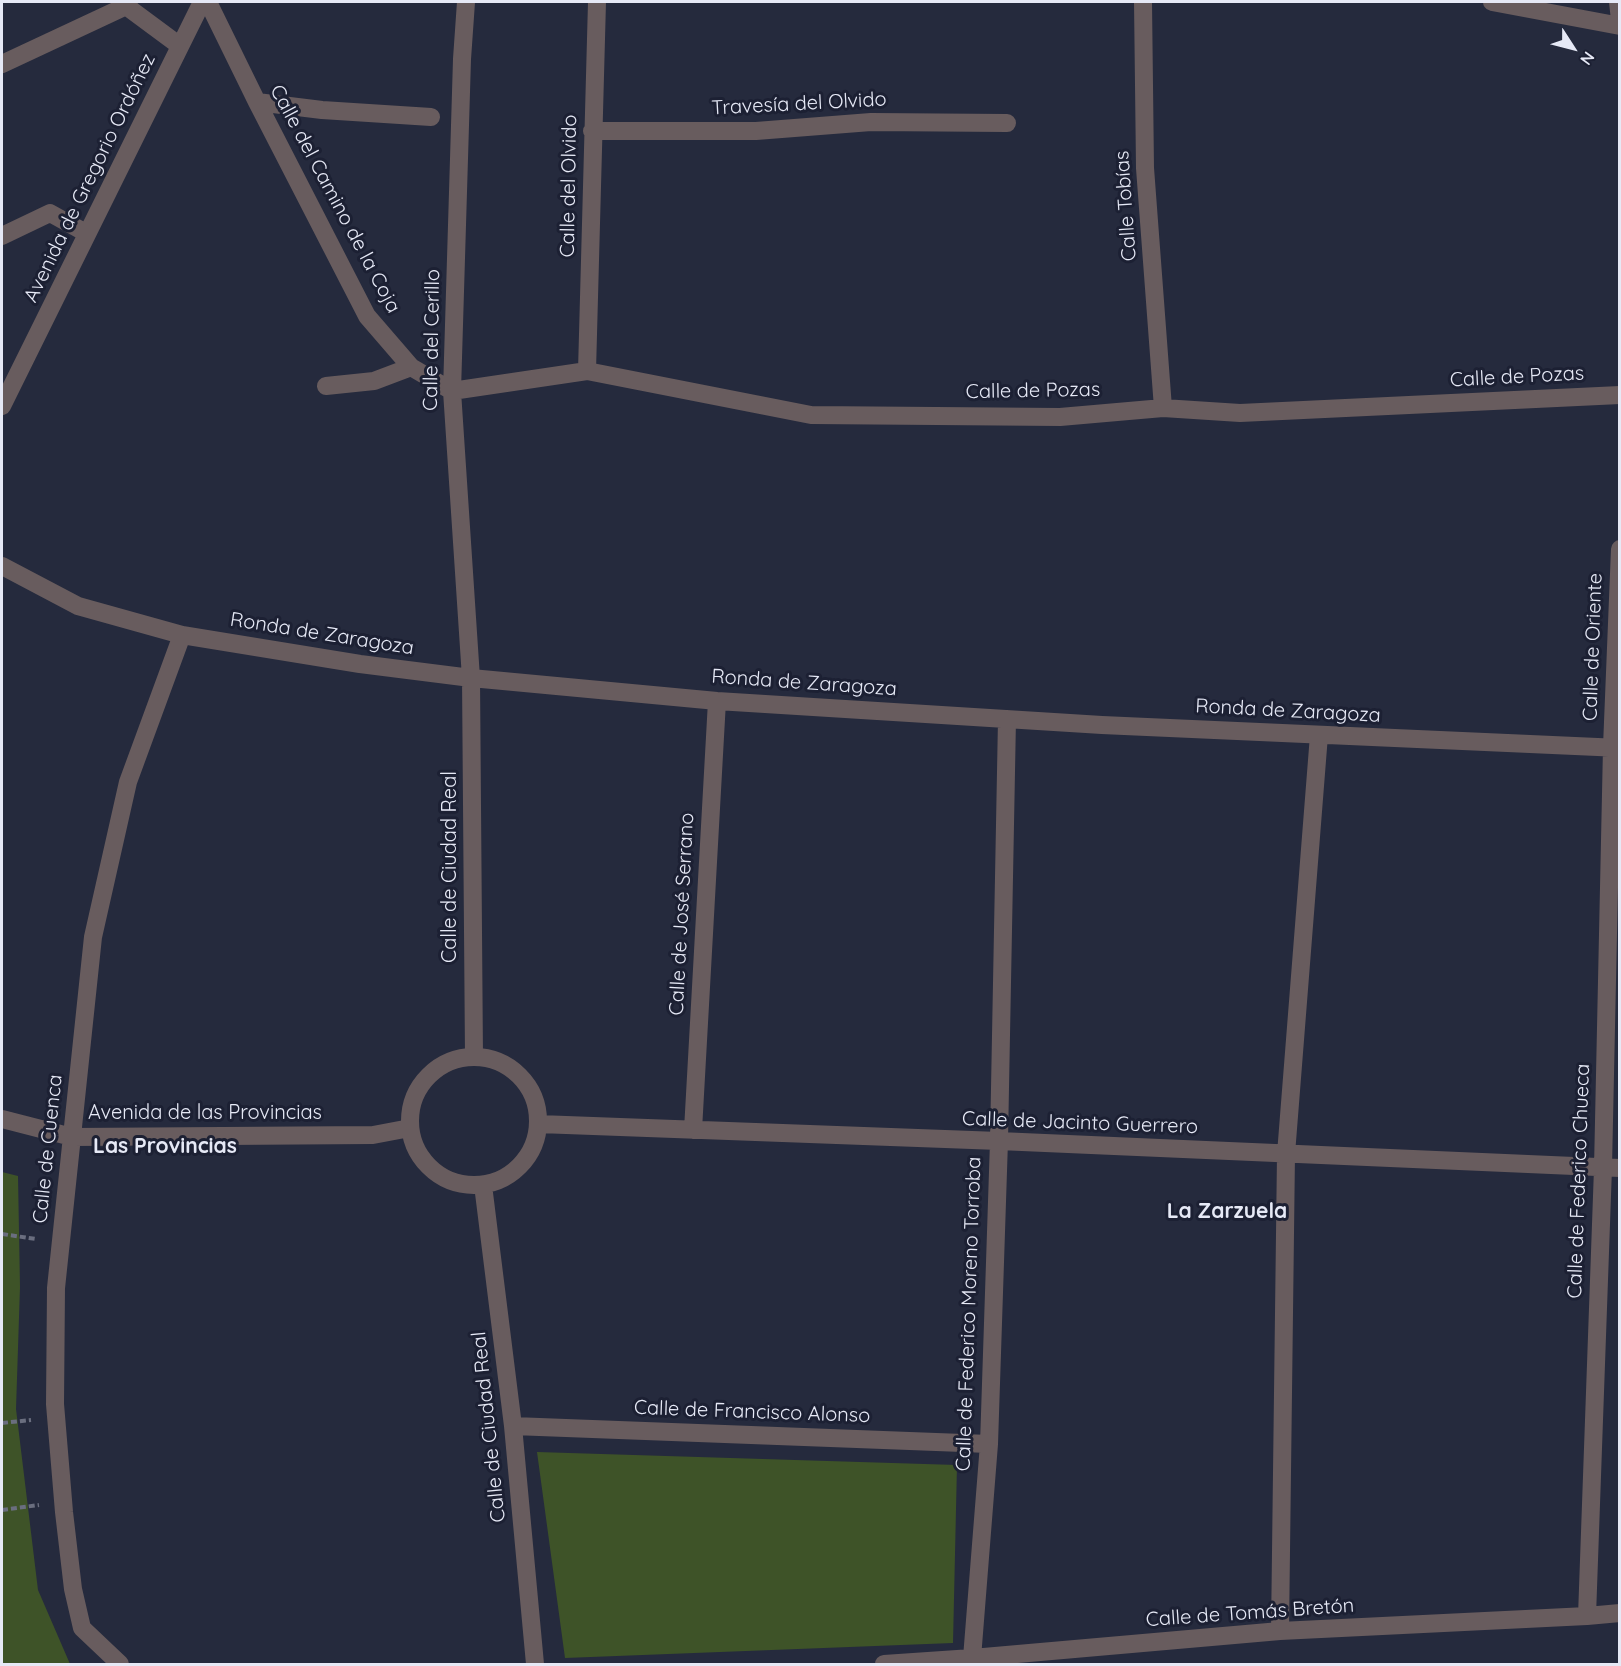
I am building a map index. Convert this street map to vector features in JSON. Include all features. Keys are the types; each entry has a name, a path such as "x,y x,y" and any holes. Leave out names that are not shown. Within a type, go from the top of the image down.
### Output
{"street":[{"name":"Avenida de Gregorio Ordóñez","path":"2,406 202,2"},
{"name":"Calle del Camino de la Coja","path":"208,2 367,316 411,367 452,391"},
{"name":"Calle del Cerillo","path":"466,2 462,59 452,391 471,678"},
{"name":"Calle del Olvido","path":"587,371 597,2"},
{"name":"Calle Tobías","path":"1143,2 1145,168 1163,408"},
{"path":"1492,2 1620,26"},
{"path":"1618,2 1620,20"},
{"path":"2,64 127,4 180,46"},
{"path":"257,102 322,110 430,117"},
{"name":"Travesía del Olvido","path":"592,131 756,131 871,122 1007,123"},
{"path":"2,236 50,213 86,233"},
{"path":"326,386 374,381 411,367"},
{"name":"Calle de Pozas","path":"452,391 587,371 811,415 1060,417 1163,408 1240,413 1620,395"},
{"name":"Calle de Oriente","path":"1616,748 1620,549"},
{"name":"Ronda de Zaragoza","path":"2,566 78,606 182,634 360,664 471,678 717,701 1114,726 1616,748"},
{"name":"Calle de Cuenca","path":"120,1665 82,1628 74,1589 54,1404 56,1288 95,926 128,782 182,634"},
{"name":"Calle de Ciudad Real","path":"471,678 474,1056"},
{"name":"Calle de José Serrano","path":"693,1130 717,701"},
{"name":"Calle de Federico Moreno Torroba","path":"972,1658 988,1444 999,1141 1007,719"},
{"path":"1280,1631 1286,1154 1319,735"},
{"name":"Calle de Federico Chueca","path":"1587,1616 1611,1168 1616,748"},
{"path":"474,1056 495,1060 513,1069 527,1084 537,1103 539,1124 534,1145 522,1164 505,1178 483,1185 463,1185 443,1178 427,1166 415,1148 410,1128 411,1107 419,1087 434,1071 452,1060 474,1056"},
{"name":"Avenida de las Provincias","path":"2,1119 72,1137 373,1135 410,1128"},
{"name":"Calle de Jacinto Guerrero","path":"539,1124 999,1141 1611,1168"},
{"name":"Calle de Ciudad Real","path":"483,1185 513,1426 535,1665"},
{"name":"Calle de Francisco Alonso","path":"513,1426 988,1444"},
{"name":"Calle de Tomás Bretón","path":"884,1665 1280,1631 1620,1613"}],"path":[{"path":"2,1234 61,1243"},
{"path":"2,1510 63,1502"}],"green space":[{"path":"2,1172 18,1176 20,1287 16,1409 38,1590 70,1664 2,1664"},
{"path":"537,1452 957,1465 953,1643 565,1658"}],"district":[{"name":"Las Provincias","path":"165,1147"},
{"name":"La Zarzuela","path":"1227,1212"}]}
